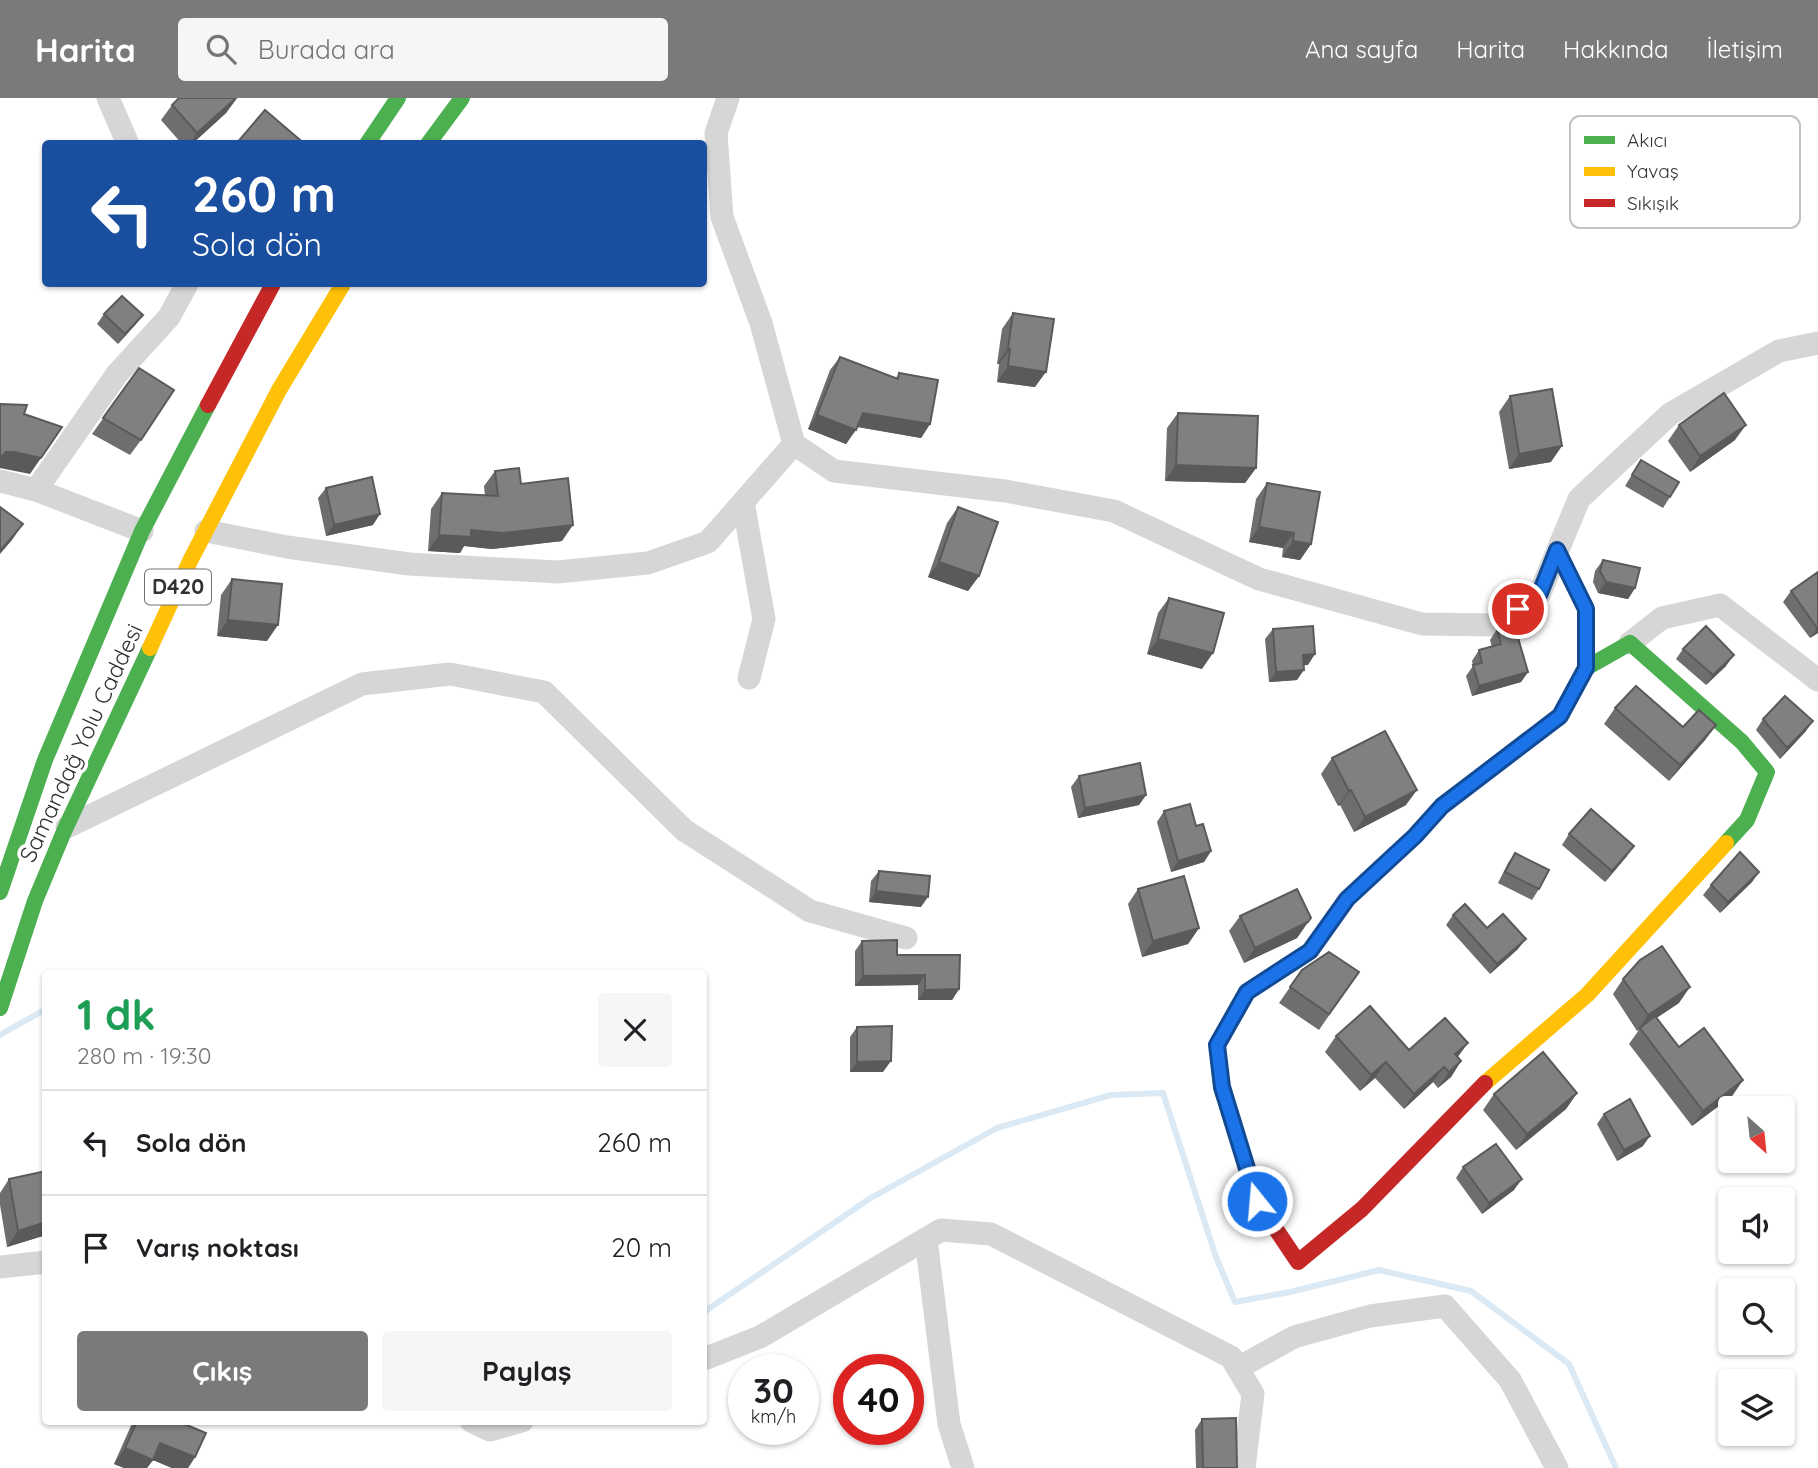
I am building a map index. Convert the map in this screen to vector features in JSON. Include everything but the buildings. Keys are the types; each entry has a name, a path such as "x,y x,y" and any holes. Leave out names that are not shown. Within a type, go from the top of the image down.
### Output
{"main road":[{"path":"370,140 398,98"},
{"path":"431,140 462,98"},
{"name":"Samandağ Yolu Caddesi","path":"0,892 45,760 142,531 271,287"},
{"name":"Samandağ Yolu Caddesi","path":"0,1008 35,901 65,828 206,531 279,390 341,287"},
{"path":"1557,550 1586,609 1586,668 1560,716 1442,806 1415,836 1347,899 1310,951 1247,992 1217,1045 1222,1087 1257,1201 1298,1262 1362,1209 1477,1090 1587,995 1747,820 1767,772 1742,742 1630,643 1586,668"}],"street":[{"path":"108,98 126,140"},
{"path":"728,98 716,133 722,217 761,323 794,444 834,471 1004,491 1114,511 1259,579 1422,624 1496,625 1540,593 1579,499 1670,414 1779,351 1818,343"},
{"path":"36,490 117,374 169,317 185,287"},
{"path":"206,531 287,547 409,564 558,572 648,563 708,541 794,444"},
{"path":"0,481 36,490 142,531"},
{"path":"743,502 764,619 749,678"},
{"path":"1630,643 1662,618 1720,605 1818,680"},
{"path":"65,828 362,684 450,674 544,692 684,830 810,911 906,938"},
{"path":"707,1358 760,1337 941,1230 991,1234 1231,1357 1254,1394 1244,1468"},
{"path":"926,1239 949,1424 962,1468"},
{"path":"0,1267 42,1262"},
{"path":"1238,1368 1294,1337 1370,1316 1445,1306 1510,1380 1557,1468"},
{"path":"479,1425 489,1430 507,1425"}],"waterway":[{"path":"0,1035 42,1011"},
{"path":"707,1310 869,1199 997,1128 1111,1095 1163,1093 1216,1257 1235,1302 1290,1292 1379,1270 1471,1291 1569,1364 1616,1468"}],"traffic: fast":[{"path":"370,140 398,98"},
{"path":"431,140 462,98"},
{"path":"0,892 45,760 142,531 208,405"},
{"path":"1229,1112 1221,1087 1217,1045 1247,992 1310,951 1347,899 1415,836 1442,806 1560,716 1586,668 1586,609 1557,550"},
{"path":"1586,668 1630,643 1742,742 1767,772 1747,820 1726,843"},
{"path":"0,1008 35,901 65,829 150,648"}],"traffic: slow":[{"path":"150,648 190,561 279,390 341,287"},
{"path":"1485,1083 1587,995 1726,843"}],"traffic: jam":[{"path":"208,405 271,287"},
{"path":"1229,1112 1257,1201 1298,1262 1362,1209 1485,1083"}],"route":[{"path":"1257,1201 1222,1087 1217,1045 1247,992 1310,951 1347,899 1415,836 1442,806 1560,716 1586,668 1586,609 1557,550 1540,593 1518,609"}]}
